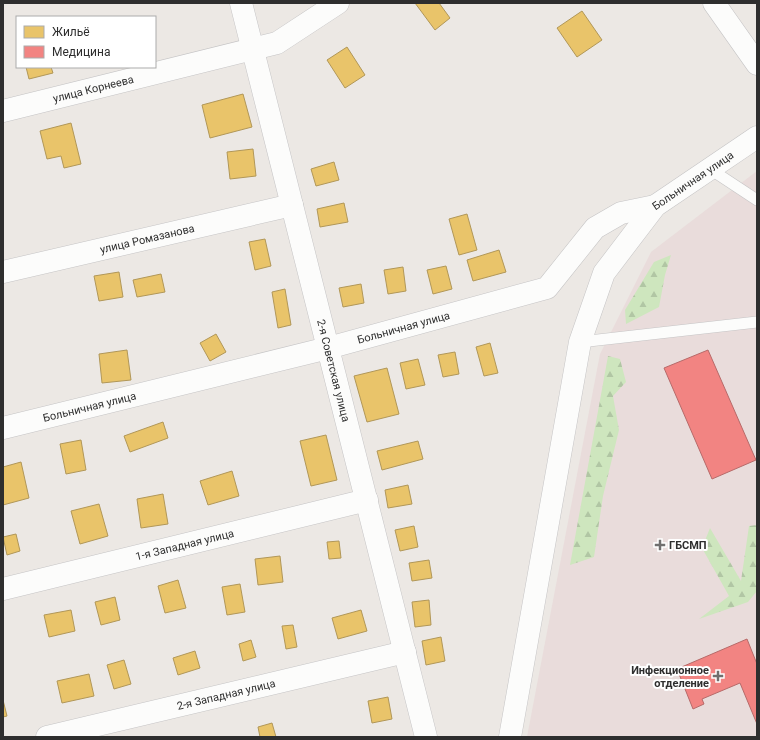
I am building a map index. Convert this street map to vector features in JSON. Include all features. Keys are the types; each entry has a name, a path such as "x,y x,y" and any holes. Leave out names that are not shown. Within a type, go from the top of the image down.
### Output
{"street":[{"name":"2-я Советская улица","path":"241,3 426,737"},
{"name":"улица Корнеева","path":"3,111 277,43 338,3"},
{"path":"714,3 757,64"},
{"name":"Больничная улица","path":"3,428 328,348 547,288 595,228 621,213 655,206 757,137"},
{"name":"улица Ромазанова","path":"3,272 292,205"},
{"path":"510,737 580,342 604,273 655,206"},
{"name":"1-я Западная улица","path":"3,589 367,500"},
{"name":"2-я Западная улица","path":"47,737 405,652"}],"lane":[{"path":"710,169 757,200"},
{"path":"580,342 757,322"}],"shaded area":[{"name":"ГБСМП","path":"757,171 757,737 527,737 600,354 651,252"}],"green space":[{"path":"671,255 665,275 659,307 626,324 625,310 654,262"},
{"path":"608,356 620,359 626,382 613,396 619,430 603,496 594,557 570,565"},
{"path":"757,525 757,591 748,602 699,619 729,596 702,548 710,528 741,581 749,526"}],"building: Жильё":[{"path":"415,3 439,3 450,18 435,30"},
{"path":"582,11 602,40 577,57 557,28"},
{"path":"347,47 365,75 345,88 327,60"},
{"path":"26,68 51,68 53,73 29,79"},
{"path":"243,94 252,127 210,138 202,105"},
{"path":"71,123 81,164 64,168 61,156 47,159 40,131"},
{"path":"253,149 256,176 230,179 227,152"},
{"path":"334,162 339,180 316,186 311,169"},
{"path":"344,203 348,222 320,227 317,209"},
{"path":"467,214 477,250 459,255 449,219"},
{"path":"265,239 271,266 255,270 249,242"},
{"path":"499,250 506,272 473,281 467,260"},
{"path":"446,266 452,289 433,294 427,270"},
{"path":"403,267 406,291 388,294 384,270"},
{"path":"119,272 123,297 99,301 94,276"},
{"path":"161,274 165,292 137,297 133,280"},
{"path":"361,284 364,303 343,307 339,288"},
{"path":"285,289 291,325 278,328 272,292"},
{"path":"216,334 226,352 210,361 200,343"},
{"path":"490,343 498,373 484,376 476,347"},
{"path":"127,350 131,380 102,383 99,354"},
{"path":"455,352 459,374 443,377 438,355"},
{"path":"418,359 425,385 406,389 400,363"},
{"path":"387,368 399,414 367,422 354,376"},
{"path":"163,422 168,438 130,452 124,436"},
{"path":"326,435 337,480 311,486 300,441"},
{"path":"81,440 86,470 66,474 60,444"},
{"path":"418,441 423,459 382,470 377,451"},
{"path":"21,462 29,498 3,505 3,467"},
{"path":"232,471 239,496 208,505 200,481"},
{"path":"408,485 412,504 388,508 385,490"},
{"path":"163,494 168,524 141,528 137,499"},
{"path":"99,504 108,536 80,544 71,511"},
{"path":"414,526 418,547 400,551 395,530"},
{"path":"16,534 20,551 7,555 3,537"},
{"path":"339,541 341,558 329,559 327,542"},
{"path":"280,556 283,582 258,585 255,559"},
{"path":"429,560 432,578 412,581 409,563"},
{"path":"178,580 186,608 165,613 158,586"},
{"path":"240,584 245,612 227,615 222,587"},
{"path":"115,597 120,620 101,625 95,602"},
{"path":"429,600 431,625 415,627 412,602"},
{"path":"71,610 75,631 49,637 44,615"},
{"path":"361,610 367,631 338,639 332,618"},
{"path":"293,625 297,647 286,649 282,626"},
{"path":"441,637 445,661 426,665 422,641"},
{"path":"251,640 256,657 243,661 239,644"},
{"path":"195,651 200,668 178,675 173,658"},
{"path":"124,660 131,684 114,689 107,665"},
{"path":"89,674 94,696 62,703 57,681"},
{"path":"388,697 392,719 372,723 368,701"},
{"path":"3,700 7,716 3,717"},
{"path":"272,723 276,737 260,737 258,727"}],"building: Медицина":[{"path":"708,350 756,460 712,479 664,368"},
{"name":"Инфекционное отделение","path":"747,639 757,664 757,724 740,683 702,699 704,704 693,709 677,669"}],"place":[{"name":"ГБСМП","path":"660,545"},
{"name":"Инфекционное отделение","path":"718,676"}]}
